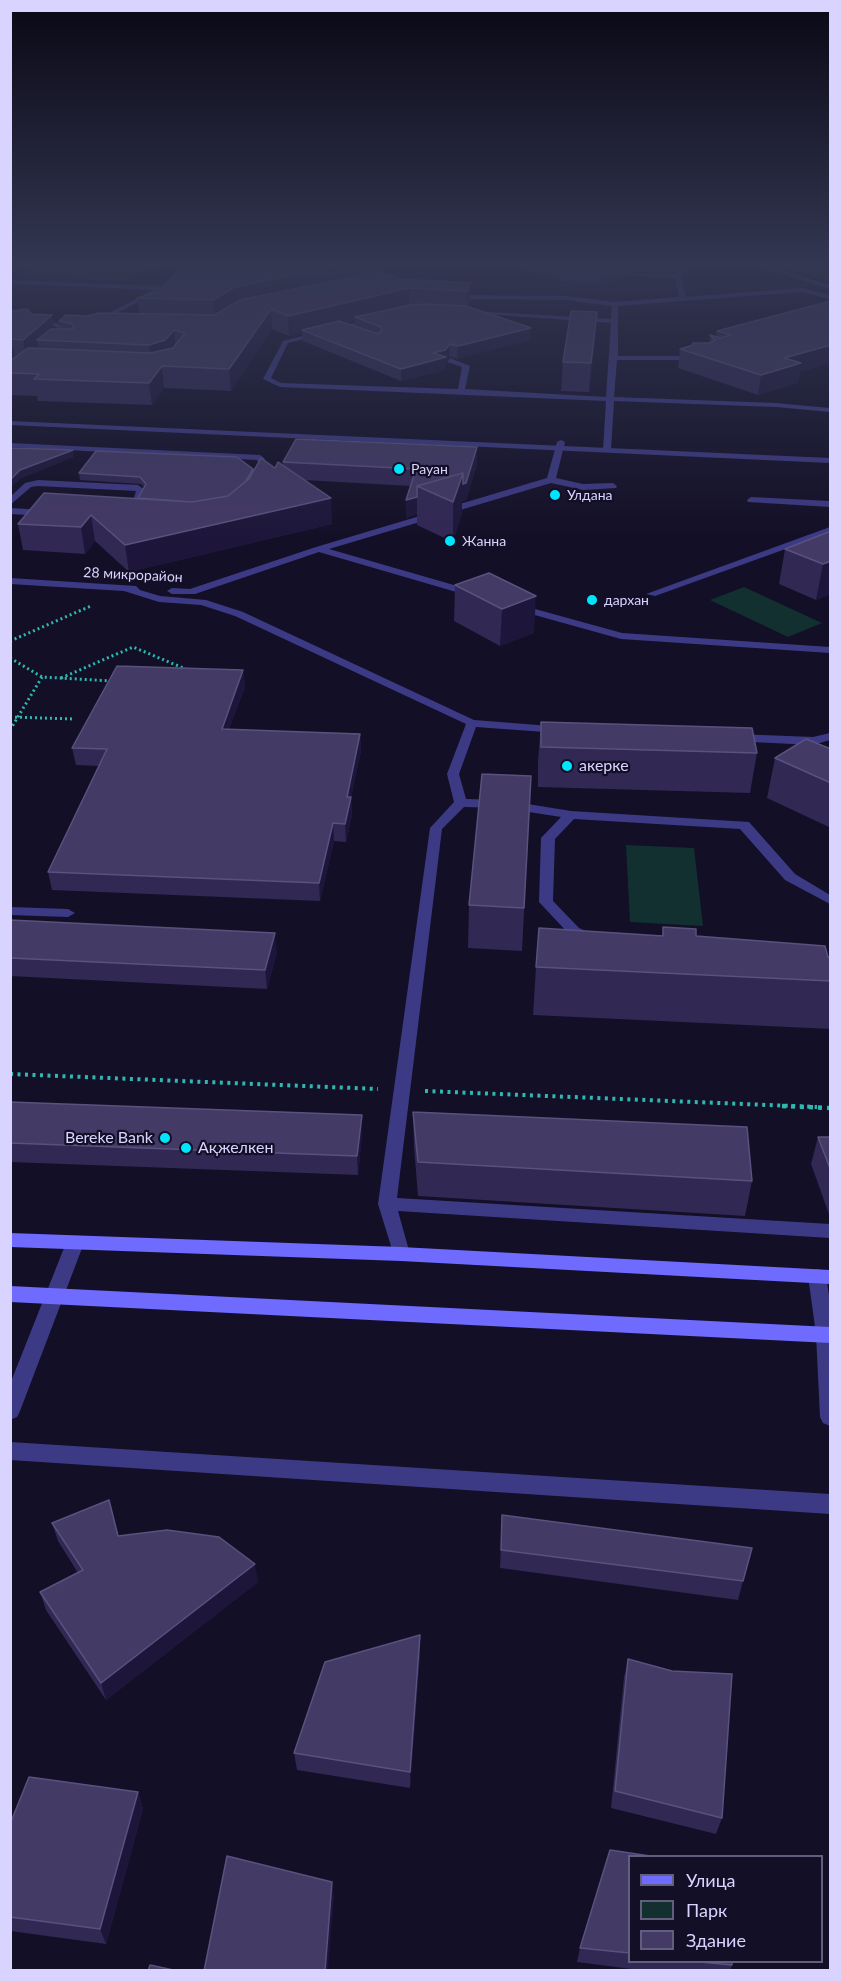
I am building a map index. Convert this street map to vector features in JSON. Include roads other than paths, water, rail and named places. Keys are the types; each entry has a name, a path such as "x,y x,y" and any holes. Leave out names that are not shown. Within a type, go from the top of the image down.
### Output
{"main road":[{"path":"10,1240 401,1254 824,1277"},
{"path":"10,1293 828,1334"}],"street":[{"path":"278,355 267,379 280,385 776,405 831,410"},
{"path":"607,450 614,358 707,358"},
{"path":"450,360 466,366 461,391"},
{"path":"10,423 560,445 607,450 831,461"},
{"path":"10,445 260,458 265,469 255,484"},
{"path":"560,445 550,480 583,487 613,486"},
{"name":"28 микрорайон","path":"10,581 191,592 319,549 550,480"},
{"path":"10,502 28,485 38,483 138,488 141,490 137,501 125,518"},
{"path":"751,500 831,504"},
{"path":"10,511 56,513"},
{"path":"114,517 137,518"},
{"path":"651,594 831,530"},
{"path":"319,549 489,599"},
{"path":"342,565 353,559"},
{"path":"122,589 159,599 202,602 238,614 472,723 566,729"},
{"path":"512,605 621,636 831,650"},
{"path":"461,802 453,774 472,723"},
{"path":"719,737 813,741 831,737"},
{"path":"401,1254 387,1204 436,828 461,802 503,804 571,815 744,825 790,877 831,900"},
{"path":"571,815 548,838 546,902 574,931 608,948"},
{"path":"10,911 68,913"},
{"path":"387,1204 831,1231"},
{"path":"10,1411 75,1243"},
{"path":"824,1277 831,1417"},
{"path":"10,1451 831,1504"}],"place":[{"name":"Рауан","path":"399,469"},
{"name":"Улдана","path":"555,495"},
{"name":"Жанна","path":"450,541"},
{"name":"дархан","path":"592,600"},
{"name":"акерке","path":"567,766"},
{"name":"Bereke Bank","path":"165,1138"},
{"name":"Ақжелкен","path":"186,1148"}]}
